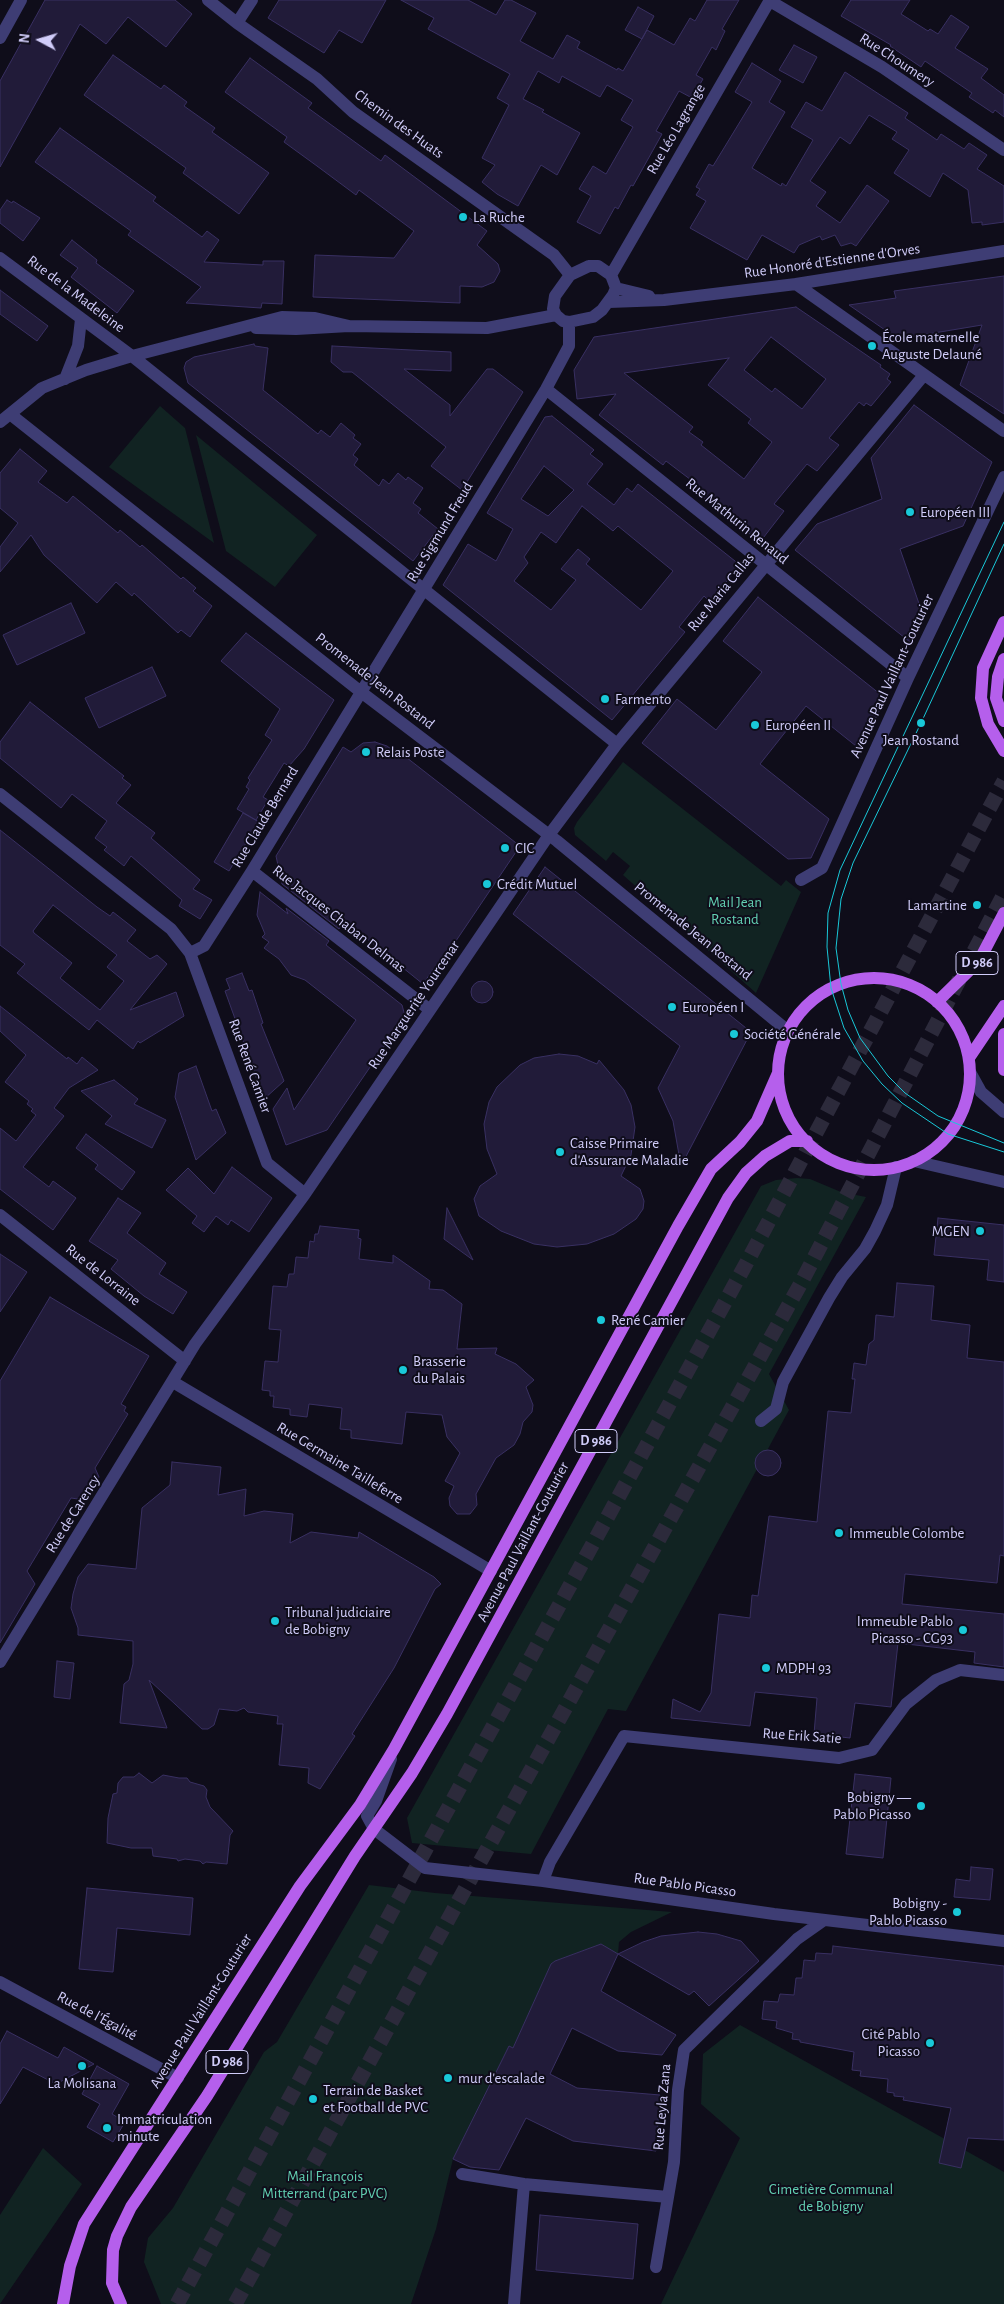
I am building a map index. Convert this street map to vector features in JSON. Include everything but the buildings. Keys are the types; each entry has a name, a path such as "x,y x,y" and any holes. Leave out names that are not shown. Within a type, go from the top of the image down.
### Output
{"main road":[{"path":"1004,622 983,668 981,698 988,724 1004,751"},
{"path":"1004,659 998,677 996,698 1004,721"},
{"name":"D 986","path":"937,1002 979,961 1004,913"},
{"name":"Avenue Paul Vaillant-Couturier","path":"63,2304 70,2266 84,2224 300,1886 340,1835 394,1749 706,1178 711,1170 740,1142 757,1121 778,1073 788,1031 804,1009 820,995 853,981 869,979 900,982 924,993 937,1002 958,1027 964,1041 970,1072 968,1094 958,1120 940,1143 914,1161 896,1167 872,1170 832,1162 807,1142 796,1128 783,1104 778,1073"},
{"path":"968,1058 1004,1006"},
{"path":"1004,1034 1004,1070"},
{"name":"Avenue Paul Vaillant-Couturier","path":"121,2304 112,2283 113,2250 117,2236 131,2207 207,2096 374,1828 412,1773 447,1714 728,1198 746,1173 765,1156 790,1141 807,1142"}],"street":[{"path":"0,38 21,0"},
{"name":"Chemin des Huats","path":"208,0 237,23 317,79 352,112 554,255 570,275"},
{"path":"237,23 252,0"},
{"name":"Rue Choumery","path":"770,0 882,68 1004,150"},
{"name":"Rue Léo Lagrange","path":"611,274 770,0"},
{"name":"Rue Honoré d'Estienne d'Orves","path":"609,302 664,300 796,284 1004,251"},
{"name":"Rue de la Madeleine","path":"0,258 132,356"},
{"path":"5,418 42,388 65,379 132,356 282,317 315,318 349,326 487,328 556,315 569,322 593,316 609,302 616,288 611,274 598,266 589,266 570,275 553,301 524,320"},
{"path":"796,284 1004,431"},
{"name":"Rue Honoré d'Estienne d'Orves","path":"616,288 664,300"},
{"path":"553,301 556,315"},
{"path":"65,379 78,346 81,319"},
{"name":"Rue Sigmund Freud","path":"361,692 546,389 568,346 569,322"},
{"path":"132,356 617,744"},
{"name":"Rue Maria Callas","path":"549,835 617,744 924,375"},
{"name":"Rue Mathurin Renaud","path":"546,389 908,678"},
{"name":"Promenade Jean Rostand","path":"5,418 549,835 788,1031"},
{"name":"Avenue Paul Vaillant-Couturier","path":"801,880 822,868 908,678 1004,476"},
{"name":"Rue Claude Bernard","path":"190,953 204,946 361,692"},
{"name":"Rue René Camier","path":"0,794 172,929 190,953 267,1163 305,1194"},
{"name":"Rue Marguerite Yourcenar","path":"305,1194 549,835"},
{"name":"Rue Jacques Chaban Delmas","path":"252,871 430,1010"},
{"path":"970,1072 981,1092 1004,1112"},
{"path":"914,1161 1004,1182"},
{"path":"761,1421 776,1409 783,1382 829,1298 842,1277 865,1249 875,1231 887,1205 896,1167"},
{"path":"173,1382 200,1336 305,1194"},
{"name":"Rue de Lorraine","path":"0,1214 185,1361"},
{"name":"Rue Germaine Tailleferre","path":"173,1382 491,1571"},
{"name":"Rue de Carency","path":"0,1662 173,1382"},
{"name":"Rue Erik Satie","path":"543,1881 550,1862 624,1736 840,1758 872,1750 906,1704 936,1680 960,1670 1004,1675"},
{"name":"Avenue Paul Vaillant-Couturier","path":"374,1828 367,1816 376,1801 394,1749"},
{"name":"Rue Pablo Picasso","path":"374,1828 425,1868 543,1881 824,1920 1004,1941"},
{"name":"Rue Leyla Zana","path":"656,2267 674,2162 678,2090 684,2050 796,1938 824,1920"},
{"name":"Rue de l'Égalité","path":"1,1985 178,2078"},
{"path":"462,2174 524,2184 668,2197"},
{"path":"514,2304 524,2184"}],"green space":[{"path":"160,406 185,428 214,543 109,467"},
{"path":"196,435 317,535 275,587 226,551"},
{"name":"Mail Jean Rostand","path":"623,762 781,886 786,880 801,892 756,993 623,875 630,866 613,852 606,861 575,835 574,828 577,822"},
{"path":"810,1179 841,1192 866,1197 769,1374 789,1410 626,1711 608,1709 531,1854 412,1843 407,1818 761,1186 776,1180"},
{"name":"Mail François Mitterrand (parc PVC)","path":"369,1885 435,1893 672,1912 631,1932 619,1942 618,1954 601,1944 551,1964 513,2048 509,2046 453,2159 436,2229 411,2304 161,2304 144,2262 148,2238 173,2208 264,2052 277,2042"},
{"name":"Cimetière Communal de Bobigny","path":"740,2025 1004,2172 1004,2304 661,2304 740,2138 701,2104 703,2054"},
{"path":"43,2148 82,2184 0,2304 0,2215"}],"tunnel":[{"path":"177,2304 747,1262 1004,781"},
{"path":"235,2304 801,1283 1004,894"}],"tram line":[{"path":"1004,522 840,870 828,913 827,947 831,988 844,1028 863,1061 882,1084 902,1103 948,1134 1004,1152"},
{"path":"1004,544 921,723 853,863 841,899 836,948 841,984 848,1010 860,1038 888,1076 905,1093 938,1116 1004,1143"}],"place":[{"name":"La Ruche","path":"463,217"},
{"name":"École maternelle Auguste Delauné","path":"872,346"},
{"name":"Européen III","path":"910,512"},
{"name":"Farmento","path":"605,699"},
{"name":"Jean Rostand","path":"921,723"},
{"name":"Européen II","path":"755,725"},
{"name":"Relais Poste","path":"366,752"},
{"name":"CIC","path":"505,848"},
{"name":"Crédit Mutuel","path":"487,884"},
{"name":"Lamartine","path":"977,905"},
{"name":"Européen I","path":"672,1007"},
{"name":"Société Générale","path":"734,1034"},
{"name":"Caisse Primaire d'Assurance Maladie","path":"560,1152"},
{"name":"MGEN","path":"980,1231"},
{"name":"René Camier","path":"601,1320"},
{"name":"Brasserie du Palais","path":"403,1370"},
{"name":"Immeuble Colombe","path":"839,1533"},
{"name":"Tribunal judiciaire de Bobigny","path":"275,1621"},
{"name":"Immeuble Pablo Picasso - CG93","path":"963,1630"},
{"name":"MDPH 93","path":"766,1668"},
{"name":"Bobigny — Pablo Picasso","path":"921,1806"},
{"name":"Bobigny - Pablo Picasso","path":"957,1912"},
{"name":"Cité Pablo Picasso","path":"930,2043"},
{"name":"La Molisana","path":"82,2066"},
{"name":"mur d'escalade","path":"448,2078"},
{"name":"Terrain de Basket et Football de PVC","path":"313,2099"},
{"name":"Immatriculation minute","path":"107,2128"}]}
